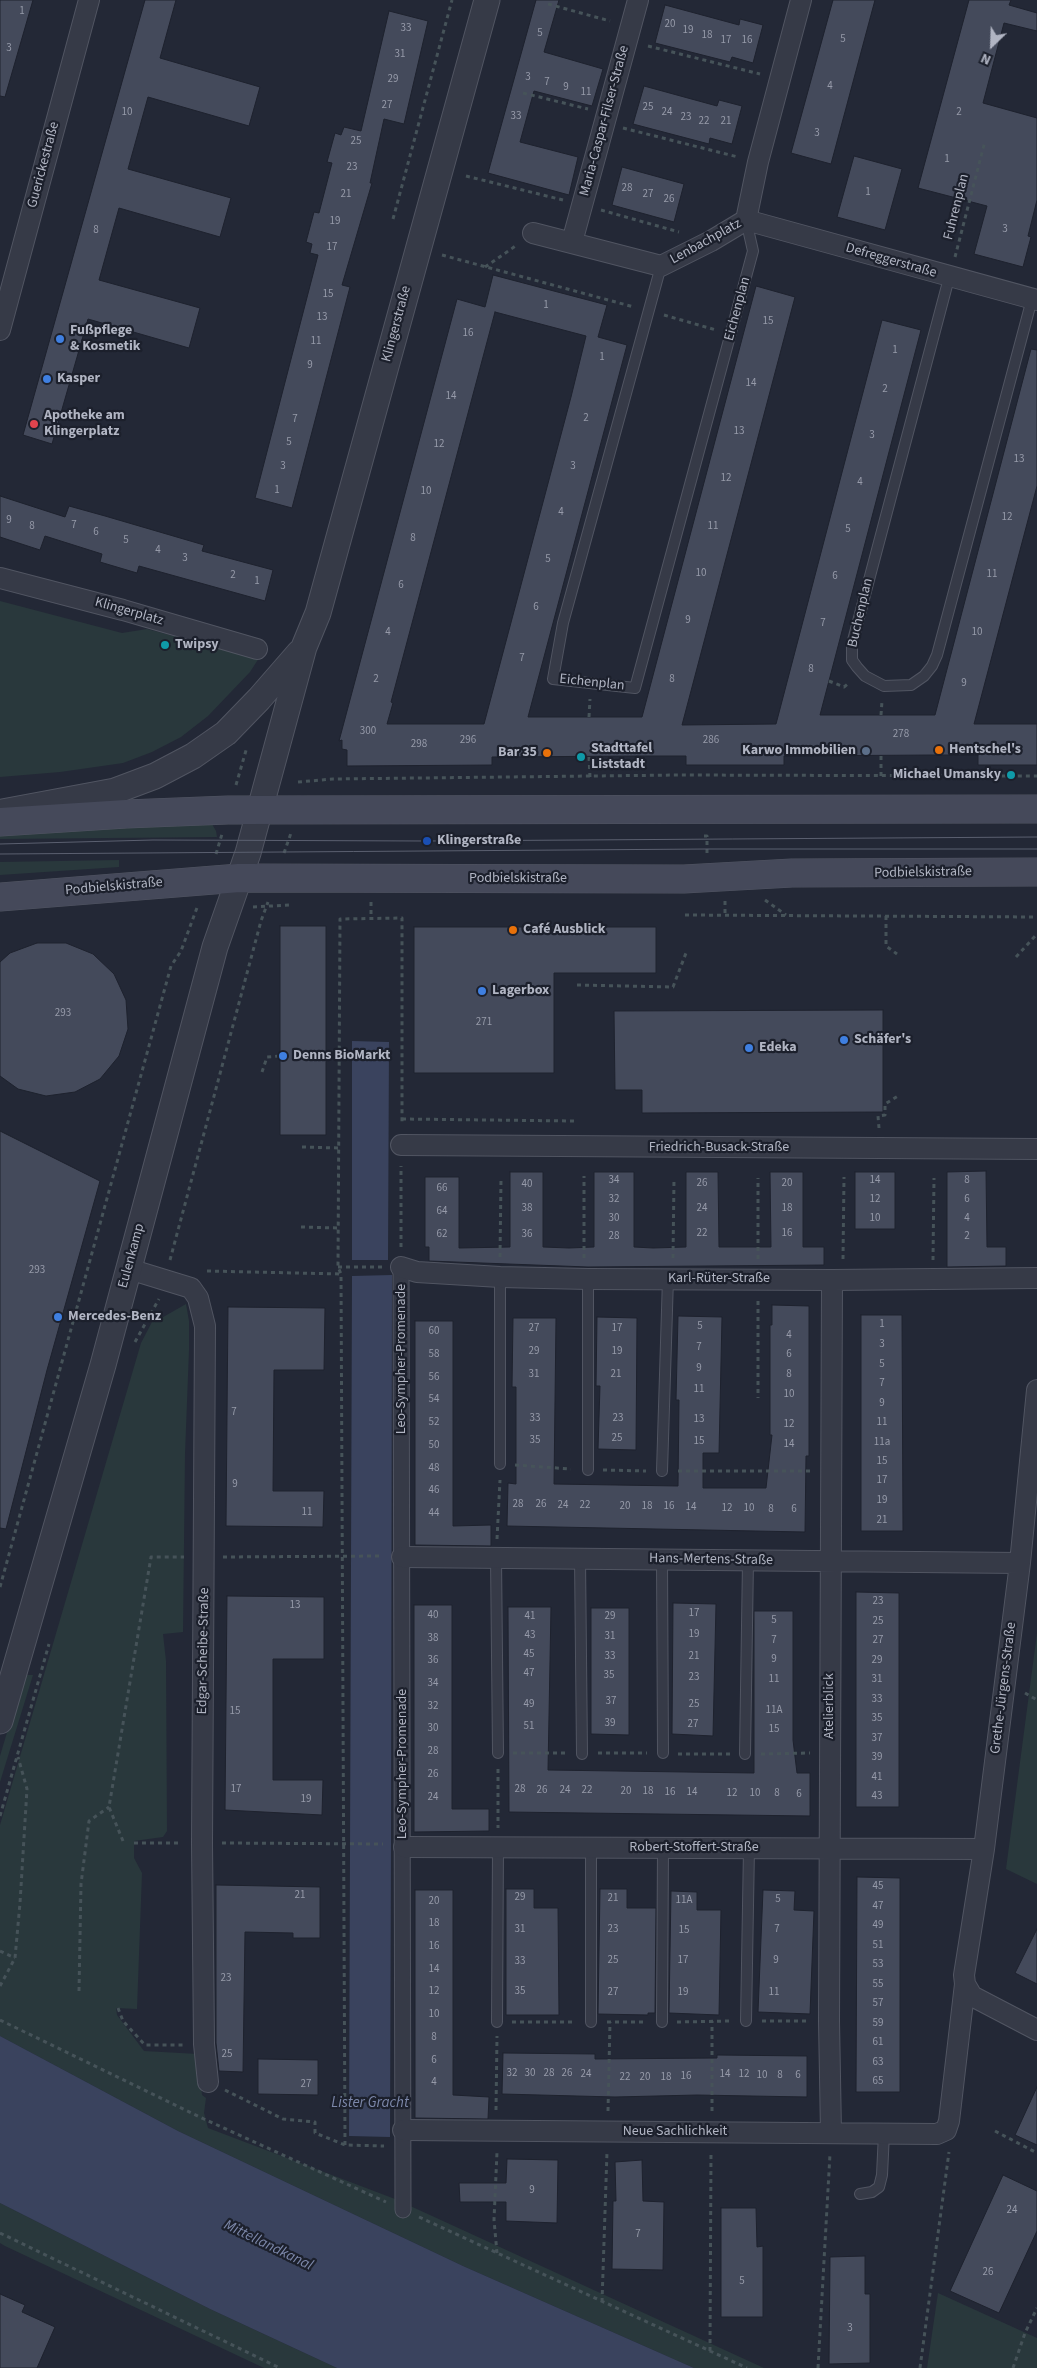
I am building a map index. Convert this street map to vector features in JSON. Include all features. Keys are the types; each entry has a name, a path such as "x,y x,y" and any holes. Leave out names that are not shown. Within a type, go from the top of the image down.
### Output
{"main road":[{"path":"0,822 126,814 232,798 259,810 1037,809"},
{"name":"Podbielskistraße","path":"0,897 209,879 276,877 684,880 792,873 1037,872"}],"street":[{"name":"Guerickestraße","path":"0,330 3,307 89,0"},
{"name":"Klingerstraße","path":"238,878 248,853 304,647 318,613 487,0"},
{"name":"Maria-Caspar-Filser-Straße","path":"572,242 638,0"},
{"name":"Lenbachplatz","path":"533,232 661,266 711,241 746,220 758,162 801,0"},
{"name":"Defreggerstraße","path":"746,220 949,278 1035,300"},
{"name":"Klingerplatz","path":"0,578 123,610 257,649"},
{"name":"Klingerstraße","path":"0,813 115,791 155,776 193,756 226,733 259,699 304,647"},
{"name":"Eulenkamp","path":"0,1721 6,1684 129,1269 215,947 238,878"},
{"name":"Friedrich-Busack-Straße","path":"401,1145 1037,1149"},
{"name":"Karl-Rüter-Straße","path":"401,1267 417,1272 500,1277 586,1279 838,1280 1037,1278"},
{"name":"Leo-Sympher-Promenade","path":"401,1267 397,1556 397,1845 403,2210"},
{"name":"Edgar-Scheibe-Straße","path":"129,1269 165,1278 191,1288 198,1298 205,1326 202,1842 204,2044 208,2082"},
{"name":"Atelierblick","path":"831,2133 829,2021 830,1562 838,1280"},
{"name":"Grethe-Jürgens-Straße","path":"946,2130 965,1984 964,1975 984,1849 1020,1563 1037,1390"},
{"name":"Hans-Mertens-Straße","path":"397,1556 1020,1563"},
{"name":"Robert-Stoffert-Straße","path":"397,1845 984,1849"},
{"path":"965,1984 972,1996 1037,2030"},
{"name":"Neue Sachlichkeit","path":"403,2138 497,2132 937,2134 946,2130"}],"lane":[{"name":"Eichenplan","path":"661,266 647,311 563,623 553,678 634,688 753,251 746,220"},
{"name":"Buchenplan","path":"949,278 852,644 852,660 857,667 865,676 884,686 911,685 924,676 935,660 1035,300"},
{"path":"500,1277 500,1464"},
{"path":"662,1471 670,1278"},
{"path":"586,1279 588,1470"},
{"path":"496,1557 498,1753"},
{"path":"580,1558 582,1754"},
{"path":"662,1559 663,1754"},
{"path":"745,1754 748,1561"},
{"path":"497,2022 498,1847"},
{"path":"591,1847 591,2022"},
{"path":"662,2022 663,1848"},
{"path":"746,2021 749,1848"},
{"path":"860,2194 872,2192 878,2187 882,2175 884,2133"}],"path":[{"path":"393,219 452,0"},
{"path":"548,4 629,33 780,79"},
{"path":"523,93 758,162"},
{"name":"Fuhrenplan","path":"949,278 985,141"},
{"path":"466,176 582,205 711,241"},
{"path":"485,267 517,244"},
{"path":"442,255 731,334"},
{"path":"551,291 552,286"},
{"path":"881,756 881,776"},
{"path":"589,757 590,777"},
{"path":"0,1588 170,966 181,951 195,910 209,879 243,759"},
{"path":"298,782 333,779 679,775 1037,776"},
{"path":"276,877 299,809"},
{"path":"724,898 724,915"},
{"path":"763,898 787,916"},
{"path":"371,902 371,919"},
{"path":"249,907 293,905"},
{"path":"132,1347 160,1297 261,920 267,906"},
{"path":"685,915 1037,917"},
{"path":"886,916 886,946 897,954"},
{"name":"Leo-Sympher-Promenade","path":"338,1267 340,919 402,918 401,1267"},
{"path":"1016,957 1037,934"},
{"path":"578,985 672,987 686,953"},
{"path":"262,1072 267,1056 280,1056"},
{"path":"879,1149 878,1116 885,1115 886,1104 898,1096"},
{"path":"402,1119 574,1121"},
{"path":"302,1147 339,1148"},
{"path":"584,1176 586,1279"},
{"path":"838,1280 844,1177"},
{"path":"758,1178 758,1398"},
{"path":"933,1279 934,1178"},
{"path":"500,1277 501,1179"},
{"path":"670,1278 674,1179"},
{"path":"301,1227 338,1228"},
{"path":"345,2144 341,1274 338,1267 401,1267"},
{"path":"207,1271 341,1274"},
{"path":"496,1557 500,1464"},
{"path":"123,1841 109,1807 151,1557 397,1556"},
{"path":"0,1816 50,1642"},
{"path":"498,1753 498,1847"},
{"path":"0,1986 15,1958 27,1789 18,1756"},
{"path":"79,1991 81,1884 89,1821 109,1807"},
{"path":"134,1843 350,1843 397,1845"},
{"path":"0,1951 15,1958"},
{"path":"118,2008 123,2021 145,2045 204,2044"},
{"path":"0,2020 204,2119 748,2368"},
{"path":"710,2351 712,2021"},
{"path":"497,2022 497,2132 494,2220 497,2253"},
{"path":"602,2302 610,2022"},
{"path":"208,2082 283,2119 314,2122 316,2133 345,2144 403,2138"},
{"path":"920,2368 950,2144 946,2130"},
{"path":"995,2131 1037,2153"},
{"path":"818,2368 831,2133"},
{"path":"0,2232 280,2368"},
{"path":"1013,2368 1025,2333 1037,2308"}],"shaded area":[{"path":"0,601 122,633 147,629 259,658 250,672 208,716 181,737 152,752 123,763 60,772 0,777"},
{"path":"206,822 212,824 217,837 0,839 0,831"},
{"path":"119,860 119,867 0,875 0,862"},
{"path":"186,1304 189,1321 189,1350 185,1454 183,1632 163,1634 166,1661 167,1831 163,1837 134,1841 134,1858 142,1873 137,2009 116,2008 117,2015 144,2051 198,2054 202,2095 206,2098 204,2113 208,2128 395,2199 764,2368 694,2368 463,2266 178,2131 0,2036 0,1825 141,1343 153,1320 158,1320"},
{"path":"1037,1633 1037,1884 1006,1869"},
{"path":"24,1675 33,1675 0,1782 0,1756"},
{"path":"0,2203 210,2309 337,2368 264,2368 5,2246 0,2243"},
{"path":"938,2293 1037,2338 1037,2368 927,2368"}],"water":[{"path":"352,1041 389,1042 388,1260 352,1260"},
{"name":"Lister Gracht","path":"392,1275 390,2137 349,2136 352,1276"},
{"name":"Mittellandkanal","path":"0,2036 178,2131 463,2266 694,2368 337,2368 210,2309 0,2203"}],"building":[{"path":"0,0 33,0 5,97 0,96"},
{"path":"145,0 176,0 160,58 260,87 249,126 148,97 128,169 231,198 220,237 119,208 99,280 200,308 189,348 88,319 52,444 23,435"},
{"path":"536,0 559,0 544,52 603,69 592,106 534,91 520,142 578,157 569,195 488,173"},
{"path":"833,0 875,0 831,164 791,153"},
{"path":"969,0 1011,0 1009,5 1037,13 1037,31 1004,23 983,103 1037,118 1037,200 1028,236 1031,237 1023,267 974,254 987,206 918,188"},
{"path":"665,5 739,25 740,19 763,25 753,63 732,57 730,62 655,43"},
{"path":"389,11 428,21 404,124 384,119 370,183 372,183 342,285 350,287 292,508 255,498 318,255 310,253 312,244 306,242 314,212 319,213 332,163 327,162 335,133 341,135 344,127 361,131"},
{"path":"644,86 717,106 719,100 742,106 732,144 710,138 709,144 633,124"},
{"path":"854,156 902,169 885,230 837,217"},
{"path":"622,167 684,184 674,222 612,205"},
{"path":"493,275 607,305 598,337 627,345 528,717 642,717 756,286 795,297 682,725 776,724 882,320 921,330 820,715 935,715 1031,349 1037,350 1037,486 974,724 1037,724 1037,765 978,765 978,755 930,755 784,756 784,765 686,765 686,756 638,756 492,757 492,765 347,766 347,750 342,749 342,740 339,741 457,299 485,307","holes":["495,312 586,336 484,724 387,724 393,703 391,702"]},
{"path":"0,496 65,517 69,506 204,545 202,551 273,570 265,601 139,566 137,573 100,562 102,554 45,536 40,550 0,537"},
{"path":"280,926 326,926 326,1135 280,1135"},
{"path":"414,927 656,927 656,973 554,973 554,1073 414,1073"},
{"path":"37,943 66,943 93,954 114,974 126,1000 128,1029 119,1056 100,1079 75,1092 46,1096 18,1089 0,1076 0,962 10,953"},
{"name":"Edeka","path":"883,1010 883,1112 642,1113 642,1090 615,1090 614,1011"},
{"path":"0,1131 100,1181 47,1370 6,1529 0,1528"},
{"path":"986,1171 987,1247 1006,1247 1006,1266 947,1267 947,1172"},
{"path":"510,1172 543,1172 543,1247 569,1248 594,1247 594,1172 634,1172 634,1247 653,1248 686,1247 686,1172 718,1172 719,1247 771,1247 770,1172 803,1172 803,1247 824,1247 824,1265 588,1267 429,1261 429,1247 425,1247 425,1177 459,1177 459,1248 510,1247"},
{"path":"855,1172 895,1172 895,1229 855,1229"},
{"path":"772,1305 809,1306 809,1456 806,1456 805,1532 507,1526 508,1483 516,1484 516,1387 512,1387 513,1318 556,1318 554,1484 678,1486 679,1400 676,1400 678,1316 722,1317 719,1453 703,1453 703,1488 766,1488 772,1435 770,1435 770,1325 772,1325"},
{"path":"228,1307 325,1308 324,1370 274,1370 273,1491 324,1491 323,1527 226,1526"},
{"path":"861,1315 902,1315 903,1531 861,1531"},
{"path":"597,1317 637,1318 636,1450 598,1449 600,1386 596,1386"},
{"path":"415,1321 453,1321 453,1526 491,1525 491,1546 415,1545"},
{"path":"856,1592 899,1593 899,1807 856,1807"},
{"path":"227,1596 324,1597 324,1659 273,1659 273,1780 323,1780 322,1815 225,1810"},
{"path":"673,1603 716,1604 713,1736 672,1734"},
{"path":"414,1605 452,1605 452,1809 489,1809 489,1831 414,1832"},
{"path":"508,1607 551,1607 548,1770 754,1773 754,1611 793,1611 793,1740 797,1773 810,1773 810,1816 509,1812"},
{"path":"591,1608 629,1608 629,1735 591,1734"},
{"path":"857,1877 900,1878 900,2092 856,2092"},
{"path":"216,1885 320,1887 320,1938 293,1938 293,1933 245,1932 243,2072 219,2071 216,2043"},
{"path":"506,1889 534,1889 534,1908 558,1908 559,2015 506,2015"},
{"path":"600,1889 627,1889 627,1908 656,1908 655,2013 648,2013 648,2015 598,2014"},
{"path":"415,1890 453,1890 453,2095 489,2097 488,2119 415,2118"},
{"path":"763,1890 795,1891 794,1910 814,1911 810,2014 758,2012"},
{"path":"671,1891 697,1892 697,1910 721,1910 719,2015 669,2013"},
{"path":"1037,1929 1037,1984 1015,1973"},
{"path":"503,2053 595,2054 595,2059 717,2058 717,2055 807,2056 807,2097 697,2095 615,2097 502,2094"},
{"path":"258,2059 318,2060 318,2095 258,2094"},
{"path":"1037,2087 1037,2145 1015,2135"},
{"path":"507,2159 558,2160 557,2223 506,2221 506,2202 460,2202 459,2183 506,2183"},
{"path":"642,2160 643,2201 664,2202 663,2270 612,2269 613,2201 616,2201 615,2162"},
{"path":"1003,2175 1037,2191 1037,2231 999,2313 950,2291"},
{"path":"721,2208 756,2208 757,2247 763,2246 763,2317 721,2317"},
{"path":"865,2256 865,2294 870,2294 870,2363 829,2364 830,2257"},
{"path":"0,2294 25,2305 22,2312 55,2327 37,2368 0,2368"}],"tram line":[{"path":"0,844 153,840 427,841 1037,837"},
{"path":"0,854 707,849 1037,849"}],"place":[{"name":"Fußpflege & Kosmetik","path":"60,339"},
{"name":"Kasper","path":"47,379"},
{"name":"Apotheke am Klingerplatz","path":"34,424"},
{"name":"Twipsy","path":"165,645"},
{"name":"Hentschel's","path":"939,750"},
{"name":"Karwo Immobilien","path":"866,751"},
{"name":"Bar 35","path":"547,753"},
{"name":"Stadttafel Liststadt","path":"581,757"},
{"name":"Michael Umansky","path":"1011,775"},
{"name":"Klingerstraße","path":"427,841"},
{"name":"Café Ausblick","path":"513,930"},
{"name":"Lagerbox","path":"482,991"},
{"name":"Schäfer's","path":"844,1040"},
{"name":"Edeka","path":"749,1048"},
{"name":"Denns BioMarkt","path":"283,1056"},
{"name":"Mercedes-Benz","path":"58,1317"}]}
